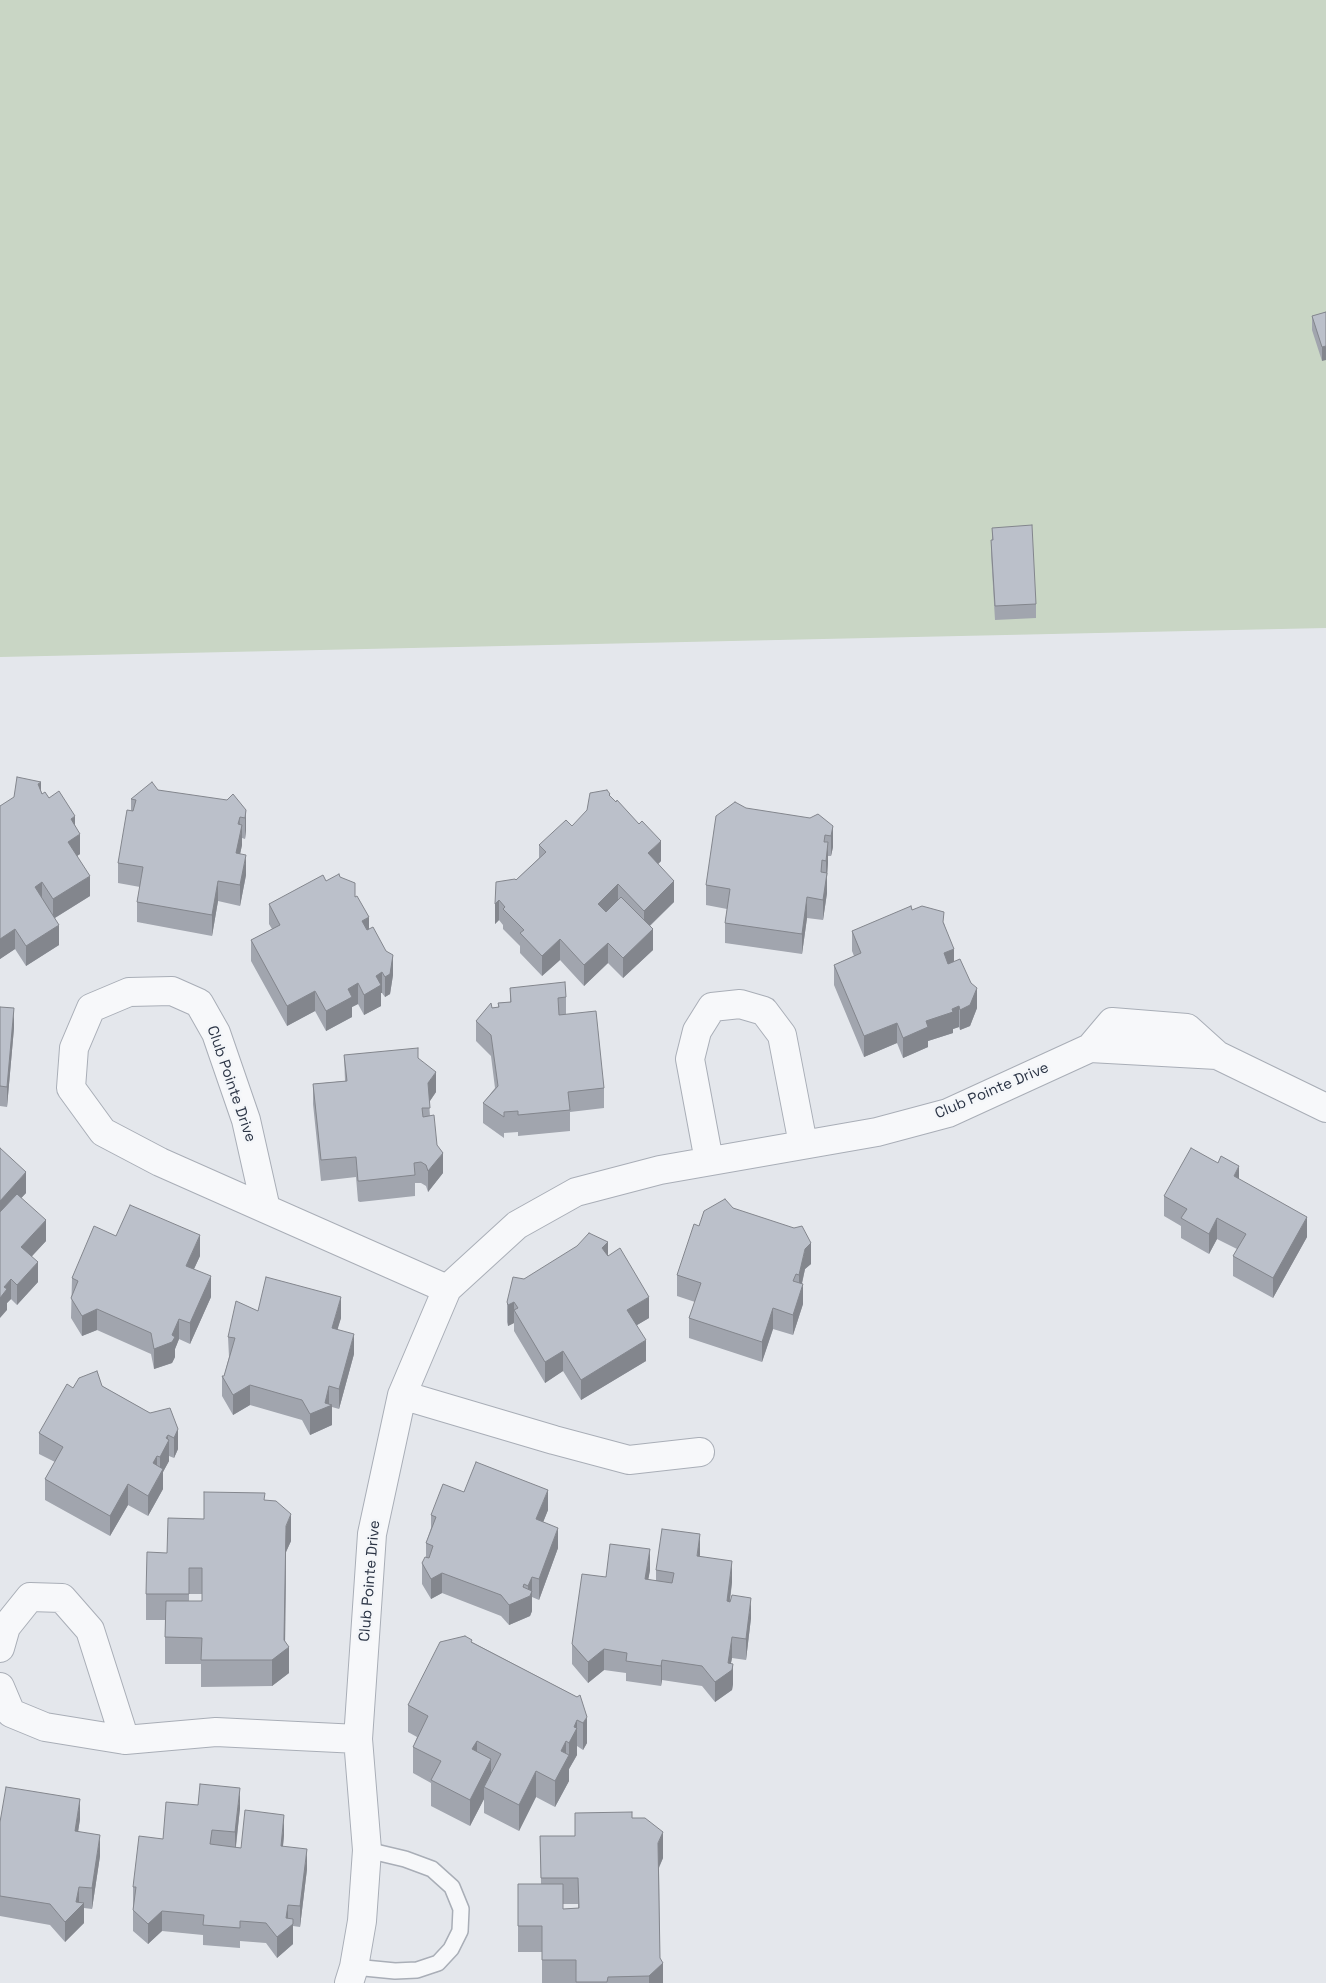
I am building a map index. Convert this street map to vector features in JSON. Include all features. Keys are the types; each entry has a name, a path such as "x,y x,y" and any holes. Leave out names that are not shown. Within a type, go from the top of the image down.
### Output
{"street":[{"name":"Club Pointe Drive","path":"266,1209 246,1120 216,1032 199,1003 172,991 129,992 91,1008 74,1048 71,1088 103,1132 160,1162 266,1209 447,1289"},
{"path":"709,1161 690,1059 697,1032 712,1007 740,1004 764,1011 782,1036 803,1144"},
{"name":"Club Pointe Drive","path":"352,1975 362,1921 367,1850 358,1739 372,1534 402,1395 447,1289 517,1224 576,1192 660,1170 877,1132 948,1113 1090,1048 1216,1055 1326,1108"},
{"path":"402,1395 629,1460 700,1452"},
{"path":"0,1648 6,1627 30,1597 62,1598 90,1630 125,1740"},
{"path":"0,1687 11,1713 44,1726 125,1740 216,1732 358,1739"}],"lane":[{"path":"352,1975 417,1970 438,1963 452,1949 460,1931 461,1909 452,1887 432,1869 405,1859 367,1850"}],"green space":[{"path":"0,0 1326,0 1326,628 0,657"}],"building":[{"path":"1326,312 1326,346 1322,347 1312,316"},
{"path":"1032,525 1036,604 995,606 992,528"},
{"path":"17,777 41,782 38,784 42,794 45,792 49,798 59,791 75,816 71,819 80,834 68,842 90,876 53,899 42,882 35,887 59,925 26,946 15,929 0,939 0,806 14,797"},
{"path":"152,782 158,790 227,800 233,794 246,810 245,818 240,817 238,824 242,825 236,853 246,855 240,885 218,881 212,915 137,902 143,867 118,863 127,810 133,811 136,800 131,799"},
{"path":"607,790 609,795 616,802 617,800 639,824 642,821 661,841 648,853 674,881 644,911 618,884 598,904 606,912 621,897 653,929 623,958 608,943 584,965 560,939 542,956 520,933 524,930 503,909 505,907 499,900 495,904 496,882 516,880 546,852 539,845 566,820 572,826 587,810 590,793"},
{"path":"735,802 746,808 810,818 818,814 833,826 831,836 825,835 824,842 828,842 826,861 822,860 821,872 827,873 823,900 807,897 802,934 725,923 730,889 706,885 716,816"},
{"path":"339,874 340,877 355,883 355,897 357,896 369,917 362,921 367,930 373,927 386,951 393,955 390,974 385,977 382,972 376,976 381,985 364,995 358,983 348,989 352,997 326,1011 315,991 287,1006 251,940 280,925 269,904 323,875 326,881"},
{"path":"911,906 912,910 922,906 944,912 943,922 954,949 944,953 948,964 960,959 971,983 977,988 970,1005 960,1010 959,1006 952,1009 953,1012 926,1021 928,1027 903,1038 897,1023 864,1036 834,965 861,953 852,931"},
{"path":"565,982 566,997 558,998 559,1015 596,1011 604,1088 568,1092 570,1110 518,1115 518,1111 504,1112 504,1117 483,1103 498,1086 491,1035 476,1021 491,1003 492,1008 499,1007 498,1003 511,1002 510,988"},
{"path":"0,1007 14,1008 7,1087 0,1086"},
{"path":"418,1048 418,1058 436,1072 428,1083 430,1108 422,1108 423,1117 434,1115 437,1145 443,1153 428,1171 426,1165 421,1162 414,1163 415,1175 358,1181 356,1157 321,1160 313,1084 347,1081 344,1055"},
{"path":"0,1148 26,1172 0,1201"},
{"path":"1191,1148 1218,1163 1221,1156 1239,1166 1234,1176 1307,1217 1273,1278 1233,1256 1246,1234 1217,1218 1209,1234 1181,1218 1187,1209 1164,1196"},
{"path":"17,1194 46,1220 21,1247 38,1262 17,1285 11,1279 4,1287 7,1289 0,1298 0,1212"},
{"path":"725,1199 733,1208 794,1228 802,1226 811,1243 805,1249 799,1275 796,1274 793,1281 803,1284 793,1315 773,1308 762,1342 689,1318 701,1283 677,1275 694,1224 699,1226 704,1211"},
{"path":"130,1205 200,1235 186,1266 211,1276 190,1323 179,1319 172,1335 175,1337 172,1342 154,1349 151,1333 97,1309 82,1316 71,1298 78,1281 72,1278 94,1226 116,1236"},
{"path":"589,1233 608,1242 602,1248 608,1256 620,1248 649,1297 627,1310 646,1340 581,1380 563,1351 545,1362 514,1310 518,1308 514,1302 508,1305 507,1302 513,1277 524,1279 577,1246"},
{"path":"266,1277 341,1297 332,1328 354,1334 339,1389 329,1386 325,1403 332,1405 310,1414 302,1400 250,1385 233,1395 222,1376 224,1376 235,1338 228,1337 236,1301 258,1311"},
{"path":"97,1371 102,1386 150,1413 170,1408 178,1429 174,1438 168,1435 166,1438 169,1440 160,1457 157,1456 153,1463 163,1469 148,1496 128,1484 110,1516 45,1479 63,1447 39,1433 67,1384 73,1388 79,1378"},
{"path":"476,1462 548,1490 536,1519 558,1528 539,1579 532,1577 528,1586 524,1584 523,1587 532,1591 530,1596 509,1605 501,1595 442,1573 431,1579 422,1563 425,1557 429,1558 433,1546 426,1543 436,1517 431,1515 443,1484 464,1492"},
{"path":"204,1492 265,1493 264,1500 276,1501 291,1514 286,1526 284,1640 289,1647 272,1660 201,1660 202,1638 165,1637 166,1601 202,1601 202,1568 189,1568 189,1594 146,1594 147,1552 167,1553 168,1518 204,1519"},
{"path":"662,1529 700,1534 697,1556 732,1561 727,1601 730,1602 732,1595 751,1598 746,1639 732,1637 728,1663 733,1664 732,1670 715,1682 702,1666 662,1660 661,1666 626,1661 627,1653 604,1649 588,1662 572,1644 582,1574 606,1577 610,1544 650,1549 645,1579 672,1583 674,1573 656,1570"},
{"path":"465,1636 472,1640 471,1642 577,1697 580,1695 587,1717 583,1723 577,1720 574,1727 577,1728 569,1743 566,1741 561,1751 569,1755 555,1781 536,1771 519,1805 484,1787 501,1754 477,1741 472,1749 491,1759 470,1800 431,1780 441,1761 413,1747 428,1716 408,1705 440,1642"},
{"path":"200,1784 240,1788 235,1832 212,1830 210,1844 241,1848 245,1810 284,1815 281,1846 307,1849 300,1906 288,1905 286,1918 293,1919 293,1924 277,1937 266,1923 240,1921 240,1928 203,1925 204,1915 162,1911 148,1924 133,1910 136,1887 133,1887 139,1836 163,1839 166,1802 198,1805"},
{"path":"6,1787 80,1799 75,1831 100,1835 92,1888 79,1887 76,1902 84,1903 65,1922 50,1904 0,1896 0,1822"},
{"path":"632,1812 632,1818 645,1818 663,1832 658,1843 660,1958 663,1963 649,1976 608,1977 607,1982 576,1982 576,1960 542,1960 542,1926 518,1926 518,1884 563,1884 563,1909 579,1908 578,1878 541,1878 540,1836 575,1836 575,1813"}]}
